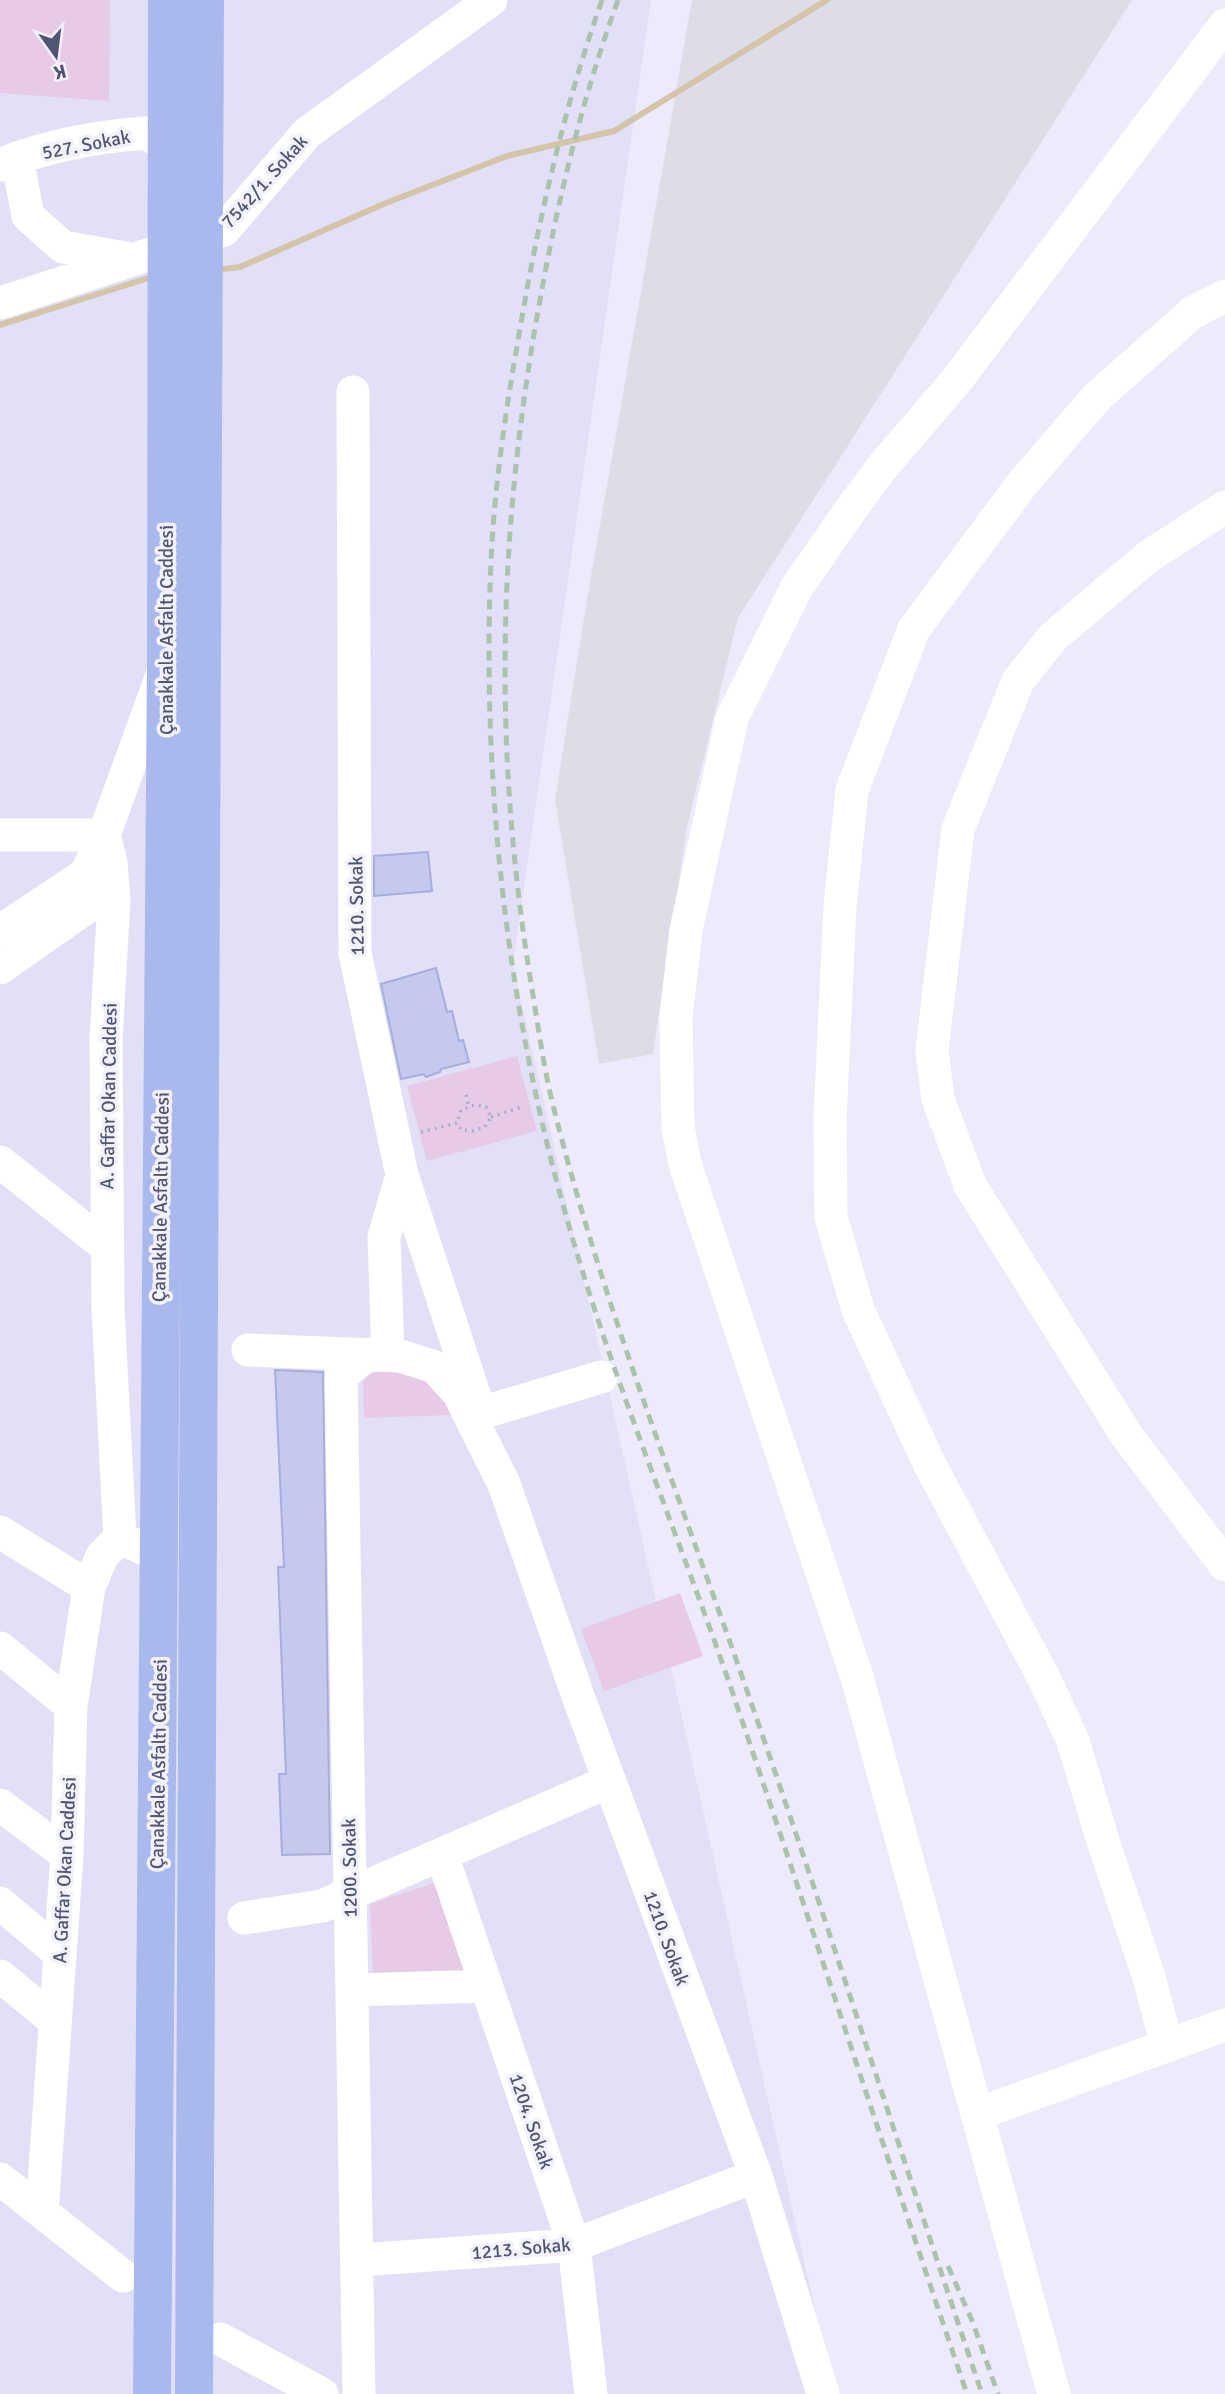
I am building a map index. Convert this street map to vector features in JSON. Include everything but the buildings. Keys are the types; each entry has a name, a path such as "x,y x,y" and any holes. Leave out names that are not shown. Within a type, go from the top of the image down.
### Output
{"highway":[{"name":"Çanakkale Asfaltı Caddesi","path":"167,0 186,149"},
{"name":"Çanakkale Asfaltı Caddesi","path":"194,2394 185,350 186,149 205,0"},
{"name":"Çanakkale Asfaltı Caddesi","path":"152,2394 166,666 185,350"}],"street":[{"name":"7542/1. Sokak","path":"8,161 28,216 63,247 129,258 225,230 307,133 491,0"},
{"path":"1054,2394 833,1601 784,1465 685,1164 678,1126 676,1016 686,930 732,718 797,587 883,466 956,382 1225,25"},
{"name":"527. Sokak","path":"8,161 119,135 148,133 186,149"},
{"path":"0,303 129,258"},
{"path":"1167,2046 1149,1977 1073,1741 1044,1678 930,1465 858,1310 831,1217 830,1119 840,906 852,790 914,629 1021,484 1097,397 1192,313 1225,296"},
{"name":"1210. Sokak","path":"353,392 355,953 402,1175 504,1484 755,2176 823,2394"},
{"path":"1225,508 1138,565 1053,637 1018,681 958,829 932,1050 938,1099 970,1185 1127,1436 1225,1565"},
{"path":"0,968 99,891 104,835 166,666"},
{"path":"0,835 104,835"},
{"path":"0,931 99,891"},
{"name":"A. Gaffar Okan Caddesi","path":"42,2213 67,1855 71,1706 89,1587 102,1556 120,1538 107,1247 106,1039 99,891"},
{"path":"0,1162 107,1247"},
{"path":"378,1355 384,1237 402,1175"},
{"name":"1210. Sokak","path":"248,1350 400,1356 435,1367 459,1394 504,1484"},
{"name":"1200. Sokak","path":"359,2394 359,2260 349,1895 341,1377 378,1355"},
{"path":"481,1413 601,1377"},
{"path":"0,1532 89,1587"},
{"path":"120,1538 160,1556"},
{"path":"0,1648 71,1706"},
{"path":"244,1917 322,1906 610,1781"},
{"path":"0,1805 67,1855"},
{"name":"1204. Sokak","path":"442,1855 573,2245 591,2394"},
{"path":"0,1903 60,1954"},
{"path":"0,1976 55,2021"},
{"path":"352,1990 486,1986"},
{"path":"977,2114 1225,2025"},
{"name":"1213. Sokak","path":"359,2260 573,2245 755,2176"},
{"path":"1,2183 123,2276"},
{"path":"219,2339 322,2394"}],"path":[{"path":"466,1094 469,1107"},
{"path":"491,1117 486,1107 469,1107 461,1110 457,1124 461,1130 476,1130 485,1127 491,1117 522,1107"},
{"path":"395,1139 457,1124"},
{"path":"476,1130 478,1137"}],"shaded area":[{"path":"0,0 651,0 513,964 834,2394 0,2394"},
{"path":"0,0 110,0 109,101 0,93"},
{"path":"692,0 1132,0 738,618 687,827 653,1054 599,1064 555,800 585,611"},
{"path":"517,1056 537,1131 427,1161 407,1086"},
{"path":"409,1365 429,1372 453,1415 364,1418 363,1381 370,1374"},
{"path":"680,1593 703,1656 604,1691 581,1629"},
{"path":"440,1881 471,1971 373,1975 370,1904"}],"waterway":[{"path":"215,270 240,267 386,203 507,156 614,131 827,0"},
{"path":"0,325 155,276"}],"railway":[{"path":"602,0 569,107 534,253 504,425 493,527 489,648 491,735 496,822 517,995 553,1166 594,1306 734,1697 967,2394"},
{"path":"618,0 584,106 557,216 527,379 516,467 505,641 506,728 511,816 533,995 553,1105 594,1252 642,1397 775,1773 982,2394"},
{"path":"948,2266 973,2323 998,2394"}]}
